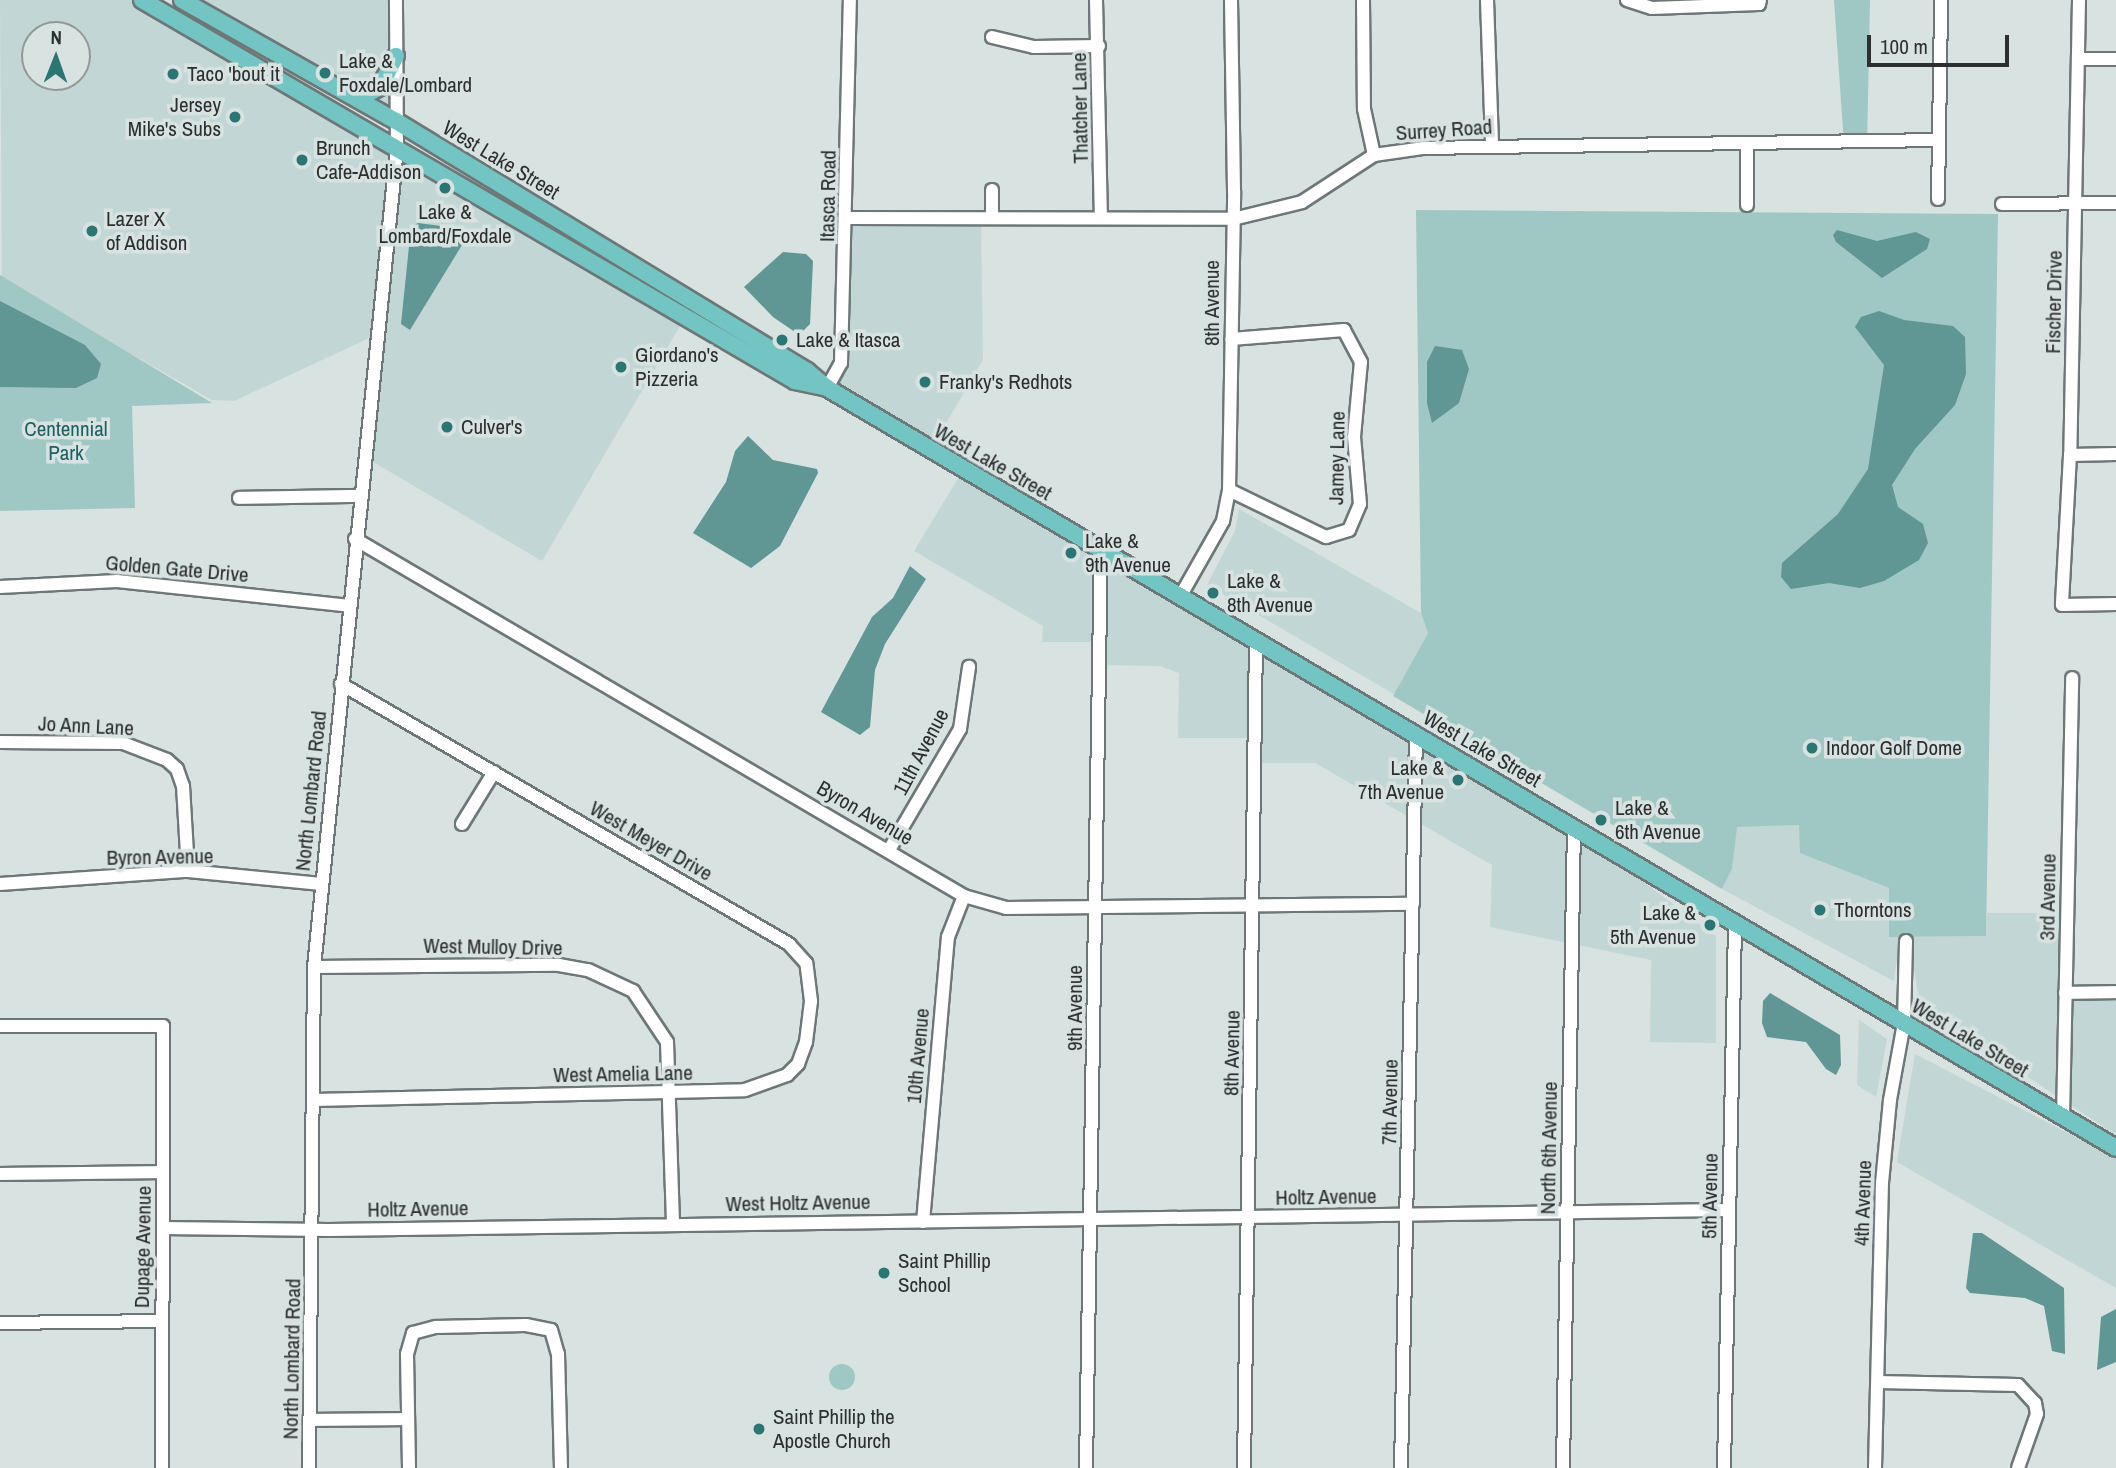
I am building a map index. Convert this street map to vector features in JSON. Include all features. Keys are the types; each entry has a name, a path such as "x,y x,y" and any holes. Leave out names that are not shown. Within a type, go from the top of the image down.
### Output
{"main road":[{"name":"West Lake Street","path":"142,0 795,382 827,388"},
{"name":"West Lake Street","path":"182,0 396,121 807,371 827,388 2116,1148"},
{"path":"358,99 380,87 396,56"}],"street":[{"name":"North Lombard Road","path":"309,1468 314,1230 314,967 359,496 397,149 396,0"},
{"name":"Itasca Road","path":"827,388 841,363 848,218 850,0"},
{"name":"Thatcher Lane","path":"1096,0 1101,216"},
{"name":"8th Avenue","path":"1181,595 1223,521 1229,490 1233,219 1231,0"},
{"path":"1363,0 1364,109 1374,155"},
{"path":"1487,0 1492,145"},
{"path":"1627,0 1652,8 1759,2"},
{"path":"1938,199 1941,0"},
{"name":"Fischer Drive","path":"2079,0 2070,455 2062,605 2116,604"},
{"path":"992,37 1034,47 1099,46"},
{"path":"2078,59 2116,59"},
{"name":"Surrey Road","path":"848,218 1101,216 1233,219 1302,202 1374,155 1492,145 1938,141"},
{"path":"1747,143 1747,205"},
{"path":"992,190 992,217"},
{"path":"2002,204 2116,203"},
{"name":"Jamey Lane","path":"1229,490 1326,537 1349,530 1360,504 1354,437 1361,362 1344,330 1231,339"},
{"path":"2070,455 2116,454"},
{"path":"239,498 359,496"},
{"name":"Byron Avenue","path":"355,539 964,896 1006,908 1413,904"},
{"name":"9th Avenue","path":"1086,1468 1093,1219 1094,908 1101,548"},
{"name":"Golden Gate Drive","path":"0,587 117,581 350,606"},
{"name":"8th Avenue","path":"1244,1468 1256,639"},
{"name":"11th Avenue","path":"889,850 960,729 969,667"},
{"name":"3rd Avenue","path":"2063,1118 2072,678"},
{"name":"West Meyer Drive","path":"341,684 789,944"},
{"name":"7th Avenue","path":"1401,1468 1416,736"},
{"name":"Jo Ann Lane","path":"0,742 123,743 167,760 177,769 183,786 188,871"},
{"path":"462,824 494,772"},
{"name":"North 6th Avenue","path":"1563,1468 1574,828"},
{"name":"Byron Avenue","path":"0,884 188,871 321,884"},
{"name":"10th Avenue","path":"923,1222 948,937 964,896"},
{"name":"5th Avenue","path":"1724,1468 1735,925"},
{"name":"4th Avenue","path":"1875,1468 1882,1183 1890,1100 1905,1023 1906,941"},
{"name":"West Amelia Lane","path":"314,1100 671,1092 762,1087 798,1063 806,1042 811,988 806,963 789,944"},
{"name":"West Mulloy Drive","path":"314,967 545,964 589,970 633,992 649,1010 667,1042 671,1092 673,1224"},
{"path":"2065,993 2116,992"},
{"name":"Dupage Avenue","path":"0,1026 163,1026 160,1321 162,1468"},
{"path":"0,1174 163,1172"},
{"name":"Holtz Avenue","path":"923,1222 1728,1210"},
{"name":"West Holtz Avenue","path":"673,1224 923,1222"},
{"name":"Holtz Avenue","path":"163,1228 314,1230 673,1224"},
{"path":"0,1323 160,1321"},
{"path":"409,1468 407,1353 413,1333 436,1327 513,1326 551,1330 558,1354 561,1468"},
{"path":"1878,1381 2003,1382 2027,1392 2037,1414 2018,1468"},
{"path":"310,1420 408,1419"}],"shaded area":[{"path":"0,0 136,0 683,321 542,561 368,459 380,333 234,401 212,400 2,280"},
{"path":"194,0 392,0 392,116"},
{"path":"981,219 983,360 932,447 829,388 843,364 850,220"},
{"path":"418,223 441,226 462,245 410,330 401,324 411,227"},
{"path":"1837,230 1877,241 1916,232 1930,239 1927,249 1882,278 1836,242 1833,235"},
{"path":"783,252 806,254 813,261 810,324 803,331 795,332 773,317 744,287"},
{"path":"0,301 85,345 101,364 97,378 76,388 0,387"},
{"path":"1879,311 1904,320 1953,326 1965,337 1966,374 1955,405 1915,449 1892,485 1898,507 1923,524 1928,543 1919,560 1884,581 1860,588 1829,583 1791,589 1781,577 1782,563 1838,514 1868,469 1884,365 1855,327 1861,317"},
{"path":"1435,346 1462,350 1469,369 1459,403 1432,423 1427,403 1427,362"},
{"path":"748,436 773,460 817,469 818,473 780,546 751,568 693,533 726,482 735,451"},
{"path":"962,472 1098,549 1097,642 1042,642 1043,626 914,551"},
{"path":"1239,509 1421,613 1428,633 1394,694 1207,585 1235,531"},
{"path":"1103,553 1572,829 1716,936 1716,1043 1650,1042 1651,960 1490,927 1492,865 1315,763 1254,763 1253,738 1178,738 1179,673 1160,666 1102,665"},
{"path":"910,566 926,579 885,644 875,670 870,727 860,735 821,712 872,617 893,598"},
{"path":"1800,825 1801,853 1889,888 1889,936 1900,937 1894,981 1722,889 1732,869 1736,826"},
{"path":"1987,913 2071,913 2070,990 2116,989 2116,1135 1920,1006 1909,937 1986,936"},
{"path":"1770,993 1840,1035 1841,1065 1836,1075 1826,1069 1806,1042 1767,1037 1762,1023 1763,1001"},
{"path":"1859,1020 1887,1039 1876,1097 1857,1085"},
{"path":"1915,1054 2116,1158 2116,1288 1897,1162"},
{"path":"1973,1233 1982,1233 2064,1288 2065,1354 2052,1351 2044,1306 2025,1298 1970,1293 1966,1288"},
{"path":"2116,1309 2116,1362 2097,1370 2101,1317"}],"green space":[{"path":"1834,0 1870,0 1867,144 1844,144"},
{"path":"1416,210 1998,214 1986,936 1889,937 1889,888 1800,853 1799,825 1737,827 1732,869 1722,889 1393,696 1428,633 1421,613"},
{"name":"Centennial Park","path":"0,275 212,403 132,406 135,508 0,511"},
{"path":"842,1364 852,1367 855,1377 852,1387 842,1390 832,1387 829,1377 832,1367"}],"place":[{"name":"Lake & Foxdale/Lombard","path":"325,73"},
{"name":"Taco 'bout it","path":"173,74"},
{"name":"Jersey Mike's Subs","path":"235,117"},
{"name":"Brunch Cafe-Addison","path":"302,160"},
{"name":"Lake & Lombard/Foxdale","path":"445,188"},
{"name":"Lazer X of Addison","path":"92,231"},
{"name":"Lake & Itasca","path":"782,340"},
{"name":"Giordano's Pizzeria","path":"621,367"},
{"name":"Franky's Redhots","path":"925,382"},
{"name":"Culver's","path":"447,427"},
{"name":"Lake & 9th Avenue","path":"1071,553"},
{"name":"Lake & 8th Avenue","path":"1213,593"},
{"name":"Indoor Golf Dome","path":"1812,748"},
{"name":"Lake & 7th Avenue","path":"1458,780"},
{"name":"Lake & 6th Avenue","path":"1601,820"},
{"name":"Thorntons","path":"1820,910"},
{"name":"Lake & 5th Avenue","path":"1710,925"},
{"name":"Saint Phillip School","path":"884,1273"},
{"name":"Saint Phillip the Apostle Church","path":"759,1429"}]}
